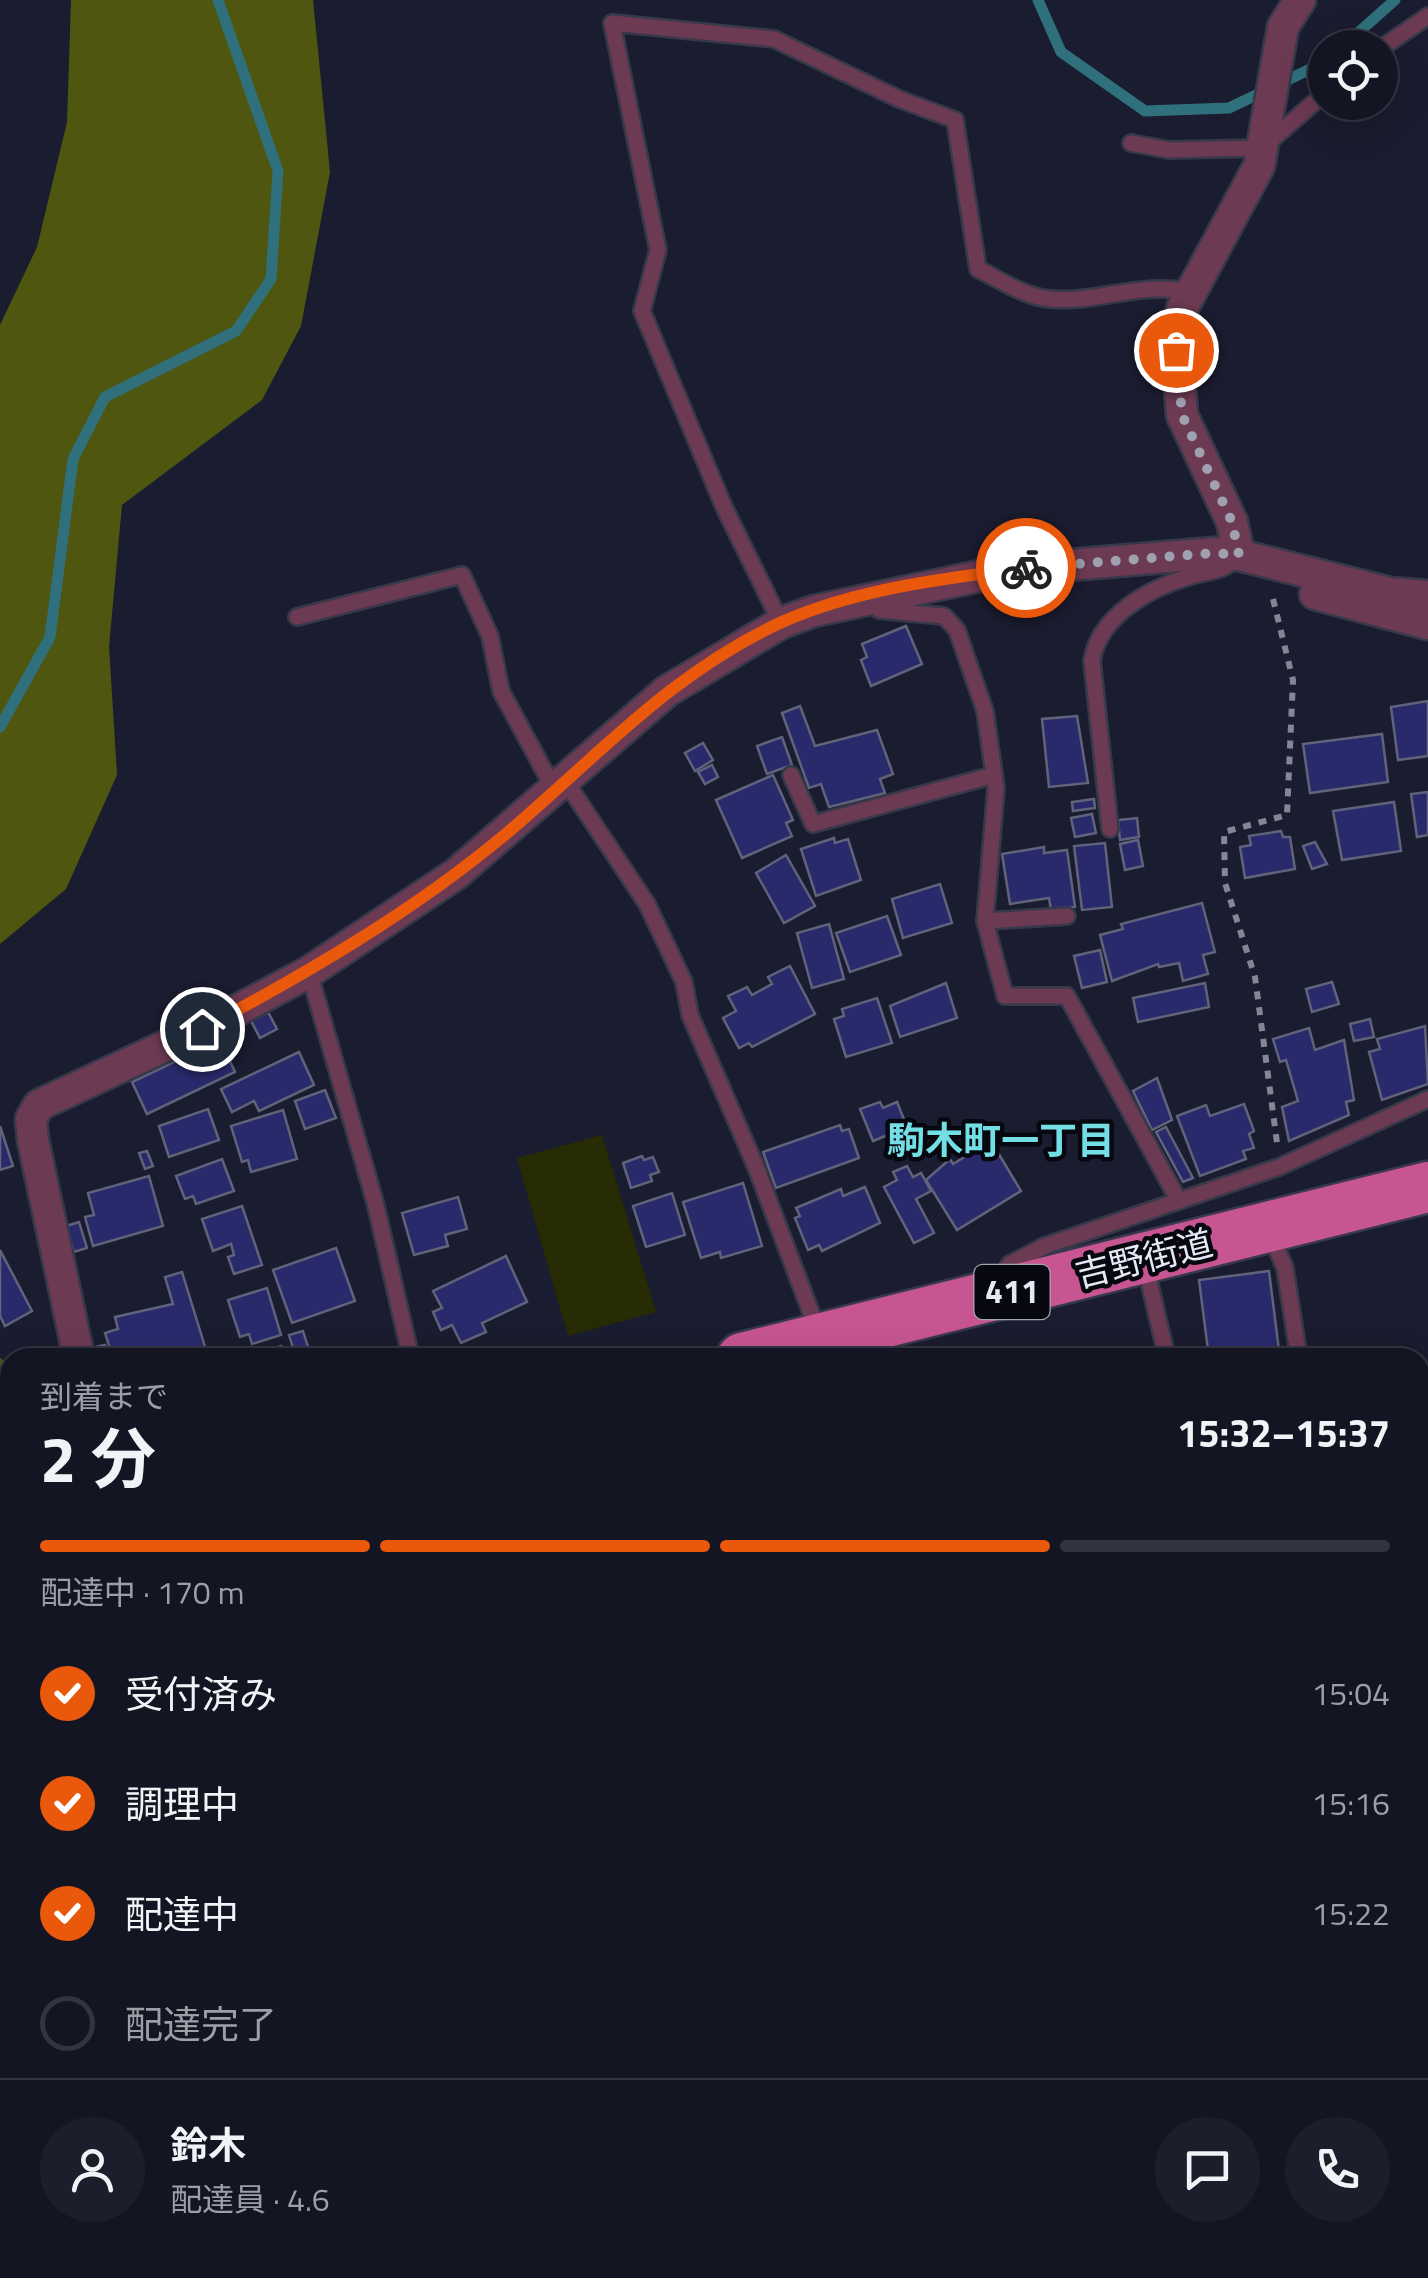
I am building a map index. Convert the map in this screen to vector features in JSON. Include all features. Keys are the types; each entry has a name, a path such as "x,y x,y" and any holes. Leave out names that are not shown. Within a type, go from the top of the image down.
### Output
{"highway":[{"name":"吉野街道","path":"809,1348 1428,1187"}],"street":[{"path":"1239,555 1232,522 1179,399 1180,322 1182,309 1258,166 1283,27 1300,0"},
{"path":"77,1348 31,1119 39,1106 202,1029 309,972 456,874 667,692 782,622 869,596 1060,564 1239,555 1390,593 1428,596"},
{"path":"1283,566 1312,593 1428,624"}],"lane":[{"path":"1398,37 1428,16"},
{"path":"782,622 724,507 642,311 658,250 612,23 774,39 900,99 955,120 978,268 1014,287 1050,300 1159,285 1194,292"},
{"path":"1131,142 1169,150 1262,148 1308,108"},
{"path":"1110,829 1094,646 1122,610 1171,584 1228,567 1239,555"},
{"path":"296,616 462,575 490,636 502,691 559,784 647,904 684,982 690,1014 756,1166 809,1348"},
{"path":"869,596 879,610 944,616 958,630 985,711 994,776 985,921 1005,996 1067,996 1179,1201"},
{"path":"791,775 813,824 994,776"},
{"path":"985,921 1067,916"},
{"path":"309,972 375,1202 409,1348"},
{"path":"986,1299 1010,1264 1044,1246 1279,1167 1428,1099"},
{"path":"1268,1228 1284,1268 1297,1348"},
{"path":"1144,1259 1165,1348"}],"path":[{"path":"1279,1167 1255,977 1226,883 1224,832 1281,820 1288,807 1293,680 1272,596 1283,566"}],"shaded area":[{"path":"602,1135 656,1312 568,1336 517,1158"}],"green space":[{"path":"71,0 313,0 330,172 301,326 262,400 122,505 109,647 117,775 66,889 0,944 0,325 37,247 67,122"}],"building":[{"path":"906,626 922,664 871,686 861,660 867,657 862,644"},
{"path":"1428,701 1428,756 1398,760 1391,707"},
{"path":"800,706 815,746 877,730 893,774 880,779 885,793 829,807 821,784 809,788 782,713"},
{"path":"1077,716 1088,783 1049,787 1042,719"},
{"path":"1382,734 1388,782 1310,793 1303,744"},
{"path":"782,737 792,765 767,774 757,746"},
{"path":"703,743 713,760 695,771 685,753"},
{"path":"712,765 718,777 705,784 698,772"},
{"path":"773,775 793,820 786,823 792,836 742,858 716,800"},
{"path":"1428,792 1428,835 1417,837 1411,794"},
{"path":"1094,799 1095,808 1073,811 1072,802"},
{"path":"1394,802 1401,851 1342,860 1333,811"},
{"path":"1092,814 1096,833 1075,837 1071,818"},
{"path":"1137,818 1139,837 1120,840 1118,820"},
{"path":"1281,831 1283,837 1290,837 1295,869 1245,878 1240,847 1251,845 1249,836"},
{"path":"834,838 835,843 848,839 861,880 816,896 801,849"},
{"path":"1138,840 1143,866 1125,870 1120,844"},
{"path":"1315,842 1327,864 1312,869 1303,846"},
{"path":"1105,843 1112,907 1082,910 1074,846"},
{"path":"1044,847 1044,853 1067,850 1075,907 1051,910 1049,898 1010,904 1002,854"},
{"path":"786,855 815,906 784,923 756,873"},
{"path":"940,884 952,923 903,938 892,899"},
{"path":"1202,903 1215,952 1203,955 1208,974 1183,981 1179,963 1159,967 1158,964 1112,981 1100,935 1123,929 1121,924"},
{"path":"887,916 901,955 850,972 836,933"},
{"path":"829,924 844,979 812,988 797,933"},
{"path":"1100,950 1107,982 1082,988 1074,956"},
{"path":"790,966 815,1014 752,1047 749,1043 739,1048 723,1018 736,1011 728,996 747,987 752,995 772,984 768,977"},
{"path":"1332,982 1339,1004 1312,1012 1306,989"},
{"path":"946,983 957,1018 900,1037 890,1006"},
{"path":"1205,983 1209,1007 1138,1022 1133,998"},
{"path":"877,998 892,1043 846,1057 834,1019 844,1016 842,1009"},
{"path":"268,1012 277,1029 260,1038 251,1021"},
{"path":"1370,1019 1374,1037 1354,1041 1350,1024"},
{"path":"1425,1026 1428,1084 1382,1100 1369,1052 1380,1049 1377,1039"},
{"path":"1309,1028 1315,1050 1344,1040 1354,1100 1346,1102 1349,1115 1289,1141 1282,1107 1298,1101 1286,1060 1280,1062 1273,1039"},
{"path":"220,1040 235,1072 147,1114 132,1082"},
{"path":"299,1052 314,1085 259,1111 254,1101 232,1112 221,1089"},
{"path":"1157,1078 1172,1120 1152,1130 1133,1091"},
{"path":"325,1090 336,1118 305,1129 295,1101"},
{"path":"880,1102 883,1108 897,1102 907,1127 873,1141 860,1109"},
{"path":"1244,1104 1254,1131 1249,1134 1254,1148 1243,1151 1246,1159 1200,1176 1177,1116 1206,1105 1210,1116"},
{"path":"208,1109 219,1140 169,1157 159,1126"},
{"path":"283,1110 297,1159 251,1172 248,1160 242,1162 231,1126"},
{"path":"840,1125 842,1131 849,1129 859,1158 776,1188 763,1152"},
{"path":"0,1126 13,1166 0,1170"},
{"path":"1166,1127 1193,1178 1183,1182 1156,1132"},
{"path":"991,1141 1021,1191 957,1230 926,1180 950,1159 953,1164"},
{"path":"147,1151 153,1166 145,1169 139,1153"},
{"path":"642,1156 644,1160 653,1157 659,1172 650,1175 652,1181 631,1188 623,1163"},
{"path":"222,1159 234,1191 196,1204 193,1196 185,1199 176,1176"},
{"path":"907,1166 913,1177 921,1173 931,1191 916,1199 934,1233 914,1243 884,1187 897,1180 893,1172"},
{"path":"149,1176 163,1226 93,1246 85,1217 94,1215 88,1193"},
{"path":"743,1183 762,1246 721,1258 720,1252 701,1258 683,1202"},
{"path":"865,1187 880,1223 822,1251 819,1245 808,1250 795,1218 800,1216 796,1208 841,1189 843,1196"},
{"path":"672,1193 685,1235 646,1247 633,1206"},
{"path":"458,1197 467,1229 445,1235 448,1246 414,1255 402,1213"},
{"path":"242,1206 262,1265 234,1274 228,1257 234,1255 231,1244 213,1251 202,1219"},
{"path":"79,1222 87,1248 74,1252 66,1226"},
{"path":"336,1248 355,1301 292,1323 273,1270"},
{"path":"0,1250 32,1311 5,1326 0,1316"},
{"path":"506,1256 527,1302 482,1323 486,1332 461,1343 452,1325 441,1330 433,1312 442,1308 433,1291"},
{"path":"1269,1271 1279,1348 1208,1348 1199,1280"},
{"path":"182,1272 205,1348 110,1348 105,1333 118,1329 115,1317 173,1304 165,1277"},
{"path":"267,1288 281,1335 252,1344 249,1334 240,1337 228,1300"},
{"path":"303,1331 308,1347 293,1348 289,1335"}],"waterway":[{"path":"0,727 50,637 73,459 105,397 236,331 271,279 278,171 218,0"},
{"path":"1038,0 1061,52 1145,111 1229,108 1308,70"},
{"path":"1361,30 1395,0"}],"way so far":[{"path":"1026,568 1214,553 1239,555 1232,522 1182,415 1176,350"}],"district":[{"name":"駒木町一丁目","path":"1001,1141"}],"route":[{"path":"202,1029 309,972 405,910 510,831 612,734 720,657 782,622 869,596 1026,568"}]}
